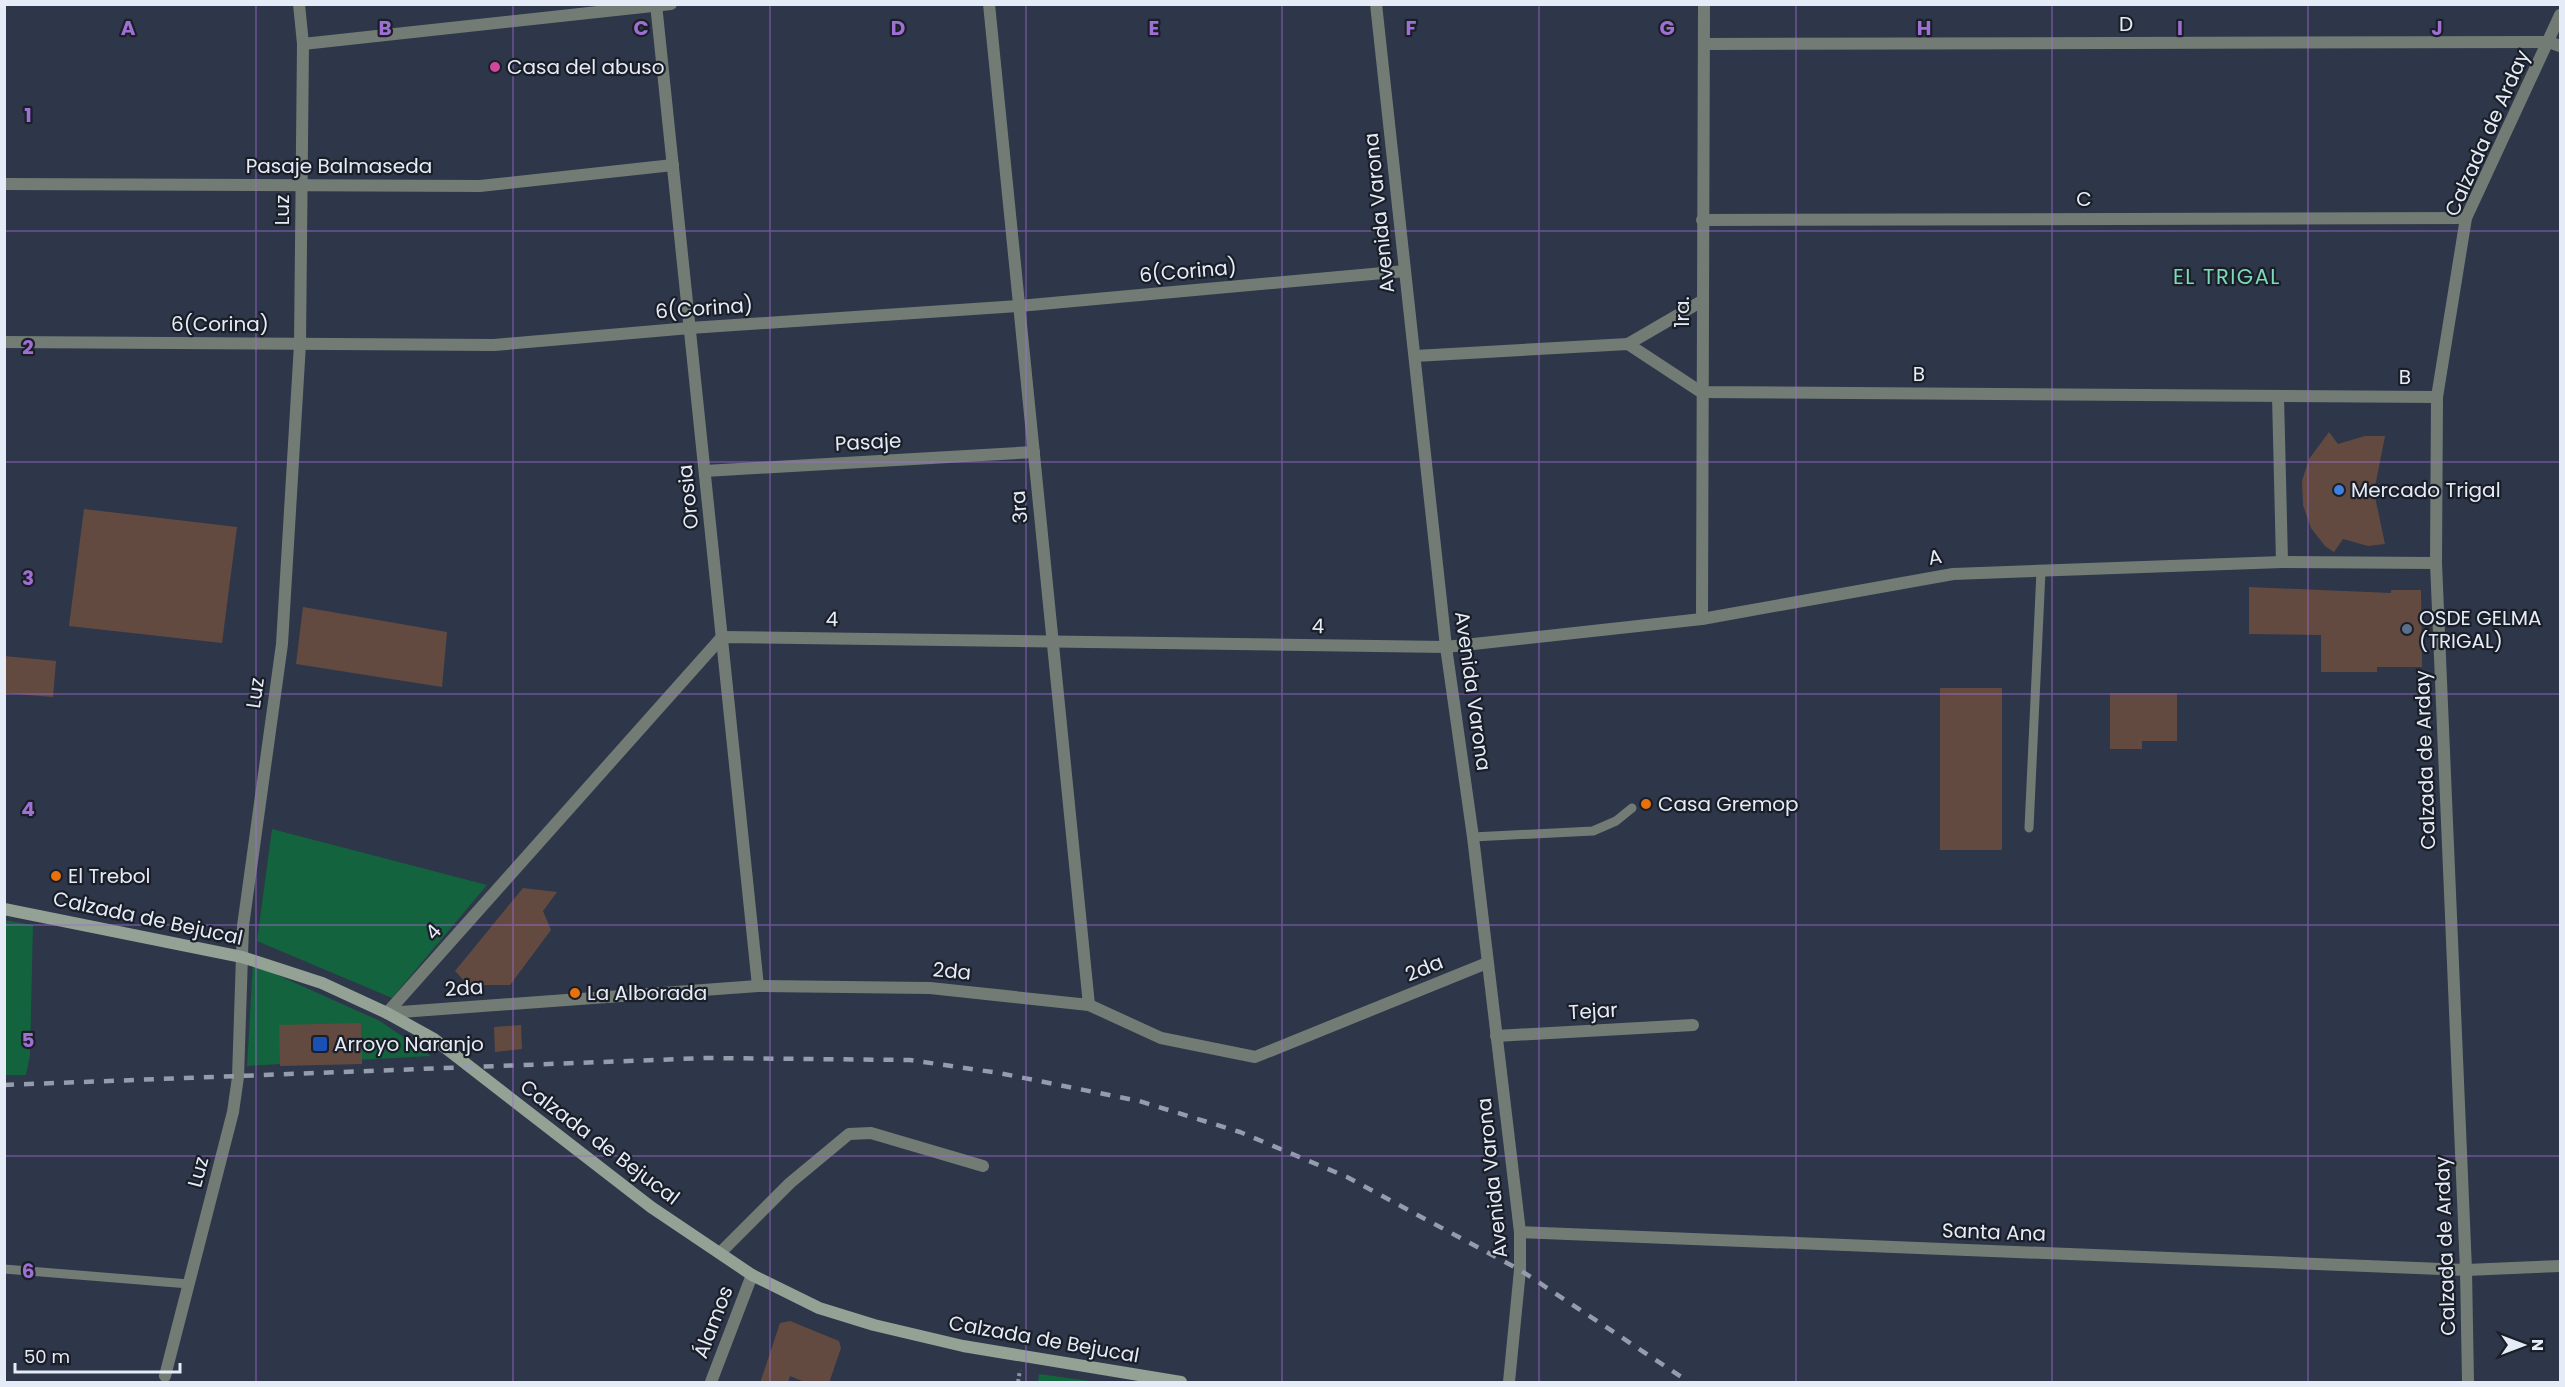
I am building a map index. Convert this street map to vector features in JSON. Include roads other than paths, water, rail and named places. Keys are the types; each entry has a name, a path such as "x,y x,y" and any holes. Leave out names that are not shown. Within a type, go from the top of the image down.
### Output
{"main road":[{"name":"Calzada de Bejucal","path":"4,909 242,957 322,983 387,1013 434,1039 651,1207 752,1275 819,1308 874,1325 963,1346 1181,1383"}],"street":[{"name":"Luz","path":"165,1376 233,1112 241,1031 243,926 282,644 300,344 303,44 299,4"},
{"path":"303,44 671,4"},
{"name":"3ra","path":"989,4 1089,1005"},
{"name":"Avenida Varona","path":"1376,4 1446,647 1473,837 1520,1232 1520,1270 1509,1383"},
{"name":"1ra.","path":"1702,619 1704,4"},
{"name":"Orosia","path":"657,5 758,986"},
{"name":"Calzada de Arday","path":"2468,1383 2466,1270 2436,563 2438,397 2466,218 2555,44 2560,15"},
{"name":"D","path":"1704,44 2555,44"},
{"name":"Pasaje Balmaseda","path":"4,184 480,186 673,165"},
{"name":"C","path":"1702,220 2466,218"},
{"name":"6(Corina)","path":"4,342 494,345 690,328 1019,306 1405,271"},
{"path":"1415,356 1628,344 1702,301"},
{"path":"1628,344 1701,392"},
{"name":"B","path":"1701,392 2438,397"},
{"path":"2278,396 2282,562"},
{"name":"Pasaje","path":"705,471 1034,452"},
{"name":"A","path":"1446,647 1702,619 1953,574 2282,562 2436,563"},
{"name":"4","path":"387,1013 722,637 1446,647"},
{"name":"2da","path":"387,1013 758,986 930,988 1089,1005 1161,1038 1255,1057 1487,963"},
{"name":"Tejar","path":"1496,1036 1693,1025"},
{"path":"720,1253 790,1183 849,1134 871,1133 983,1166"},
{"name":"Santa Ana","path":"1520,1232 2466,1270 2560,1266"},
{"name":"Álamos","path":"711,1383 752,1275"}],"lane":[{"path":"2029,828 2041,571"},
{"path":"1473,837 1593,831 1616,821 1632,808"},
{"path":"4,1269 189,1284"}],"railway":[{"path":"4,1085 706,1058 910,1060 999,1073 1139,1101 1240,1132 1347,1177 1520,1270 1689,1382"}],"place":[{"name":"Casa del abuso","path":"495,67"},
{"name":"Mercado Trigal","path":"2339,490"},
{"name":"OSDE GELMA (TRIGAL)","path":"2407,629"},
{"name":"Casa Gremop","path":"1646,804"},
{"name":"El Trebol","path":"56,876"},
{"name":"La Alborada","path":"575,993"},
{"name":"Arroyo Naranjo","path":"320,1044"}],"district":[{"name":"EL TRIGAL","path":"2227,277"}]}
